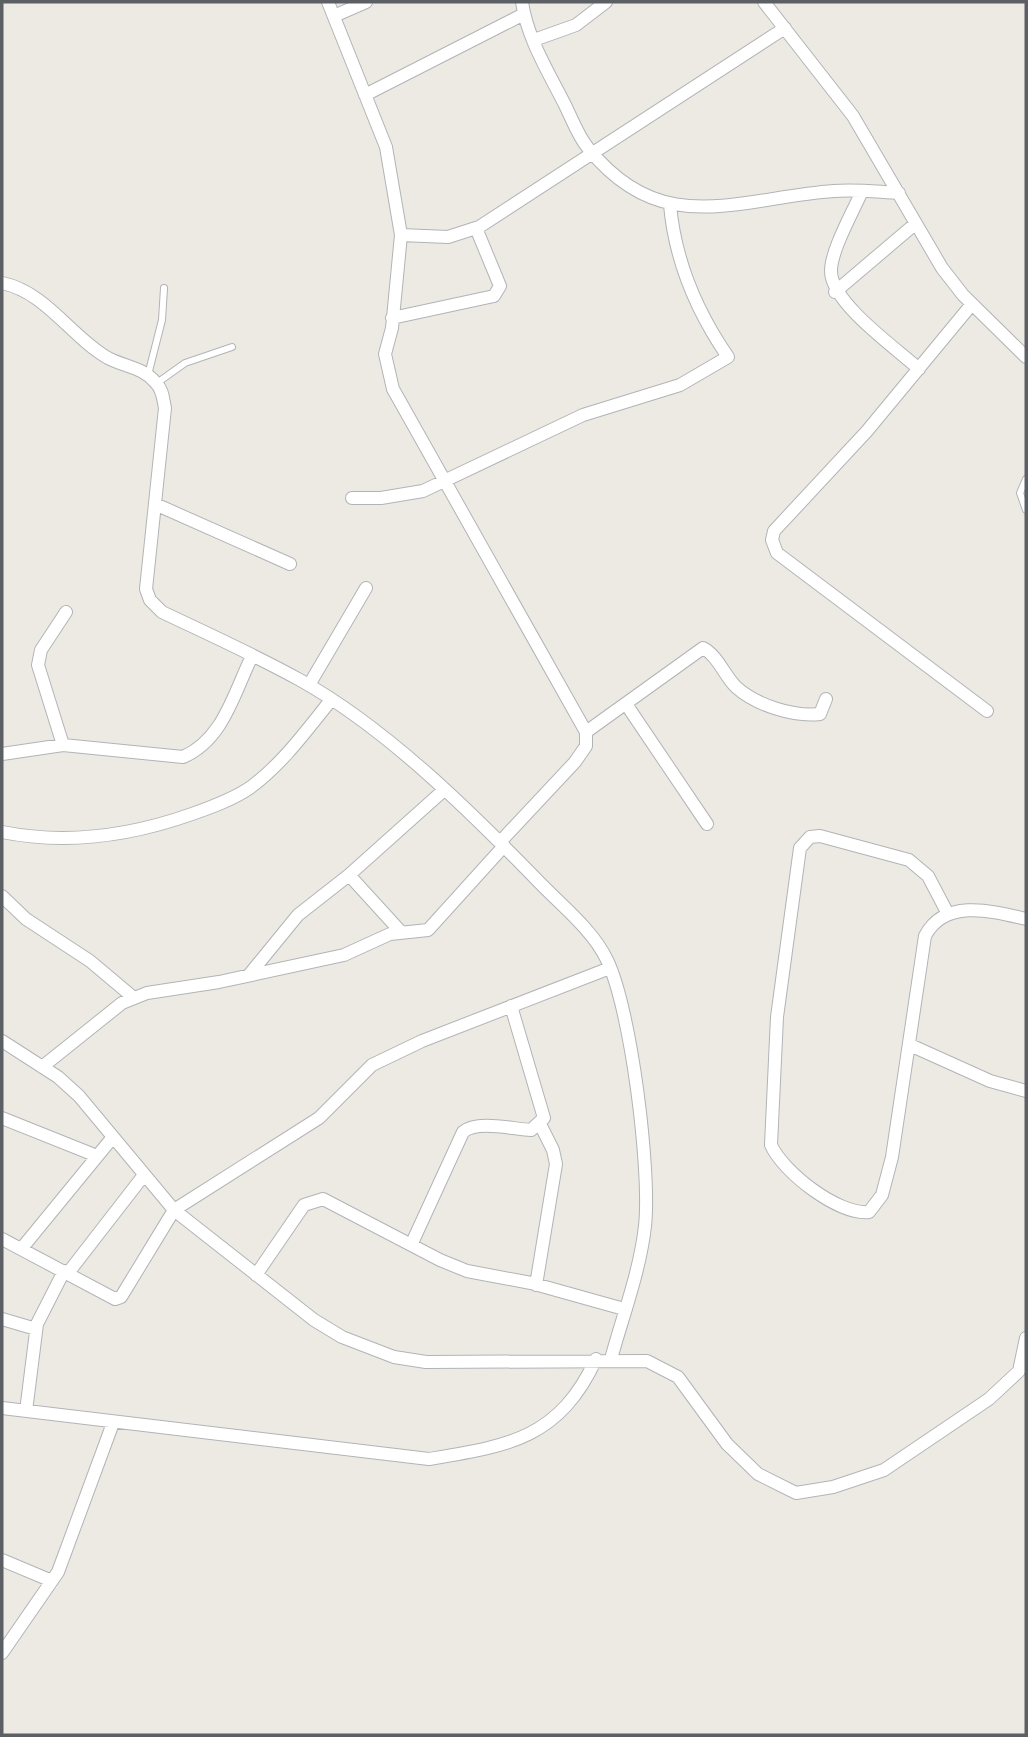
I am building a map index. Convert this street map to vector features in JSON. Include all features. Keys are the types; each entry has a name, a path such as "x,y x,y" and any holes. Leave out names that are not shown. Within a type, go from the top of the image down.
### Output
{"street":[{"path":"42,1067 122,1003 147,993 344,955 390,933 428,930 586,746 586,732 393,389 385,354 393,318 401,235 386,147 328,2"},
{"path":"334,16 366,2"},
{"path":"534,40 576,25 606,2"},
{"path":"764,2 853,116 942,268 972,304 1026,358"},
{"path":"365,95 523,8 534,40 586,146 635,191 670,205 717,207 835,191 899,193"},
{"path":"401,235 448,237 476,228 785,28"},
{"path":"862,191 832,263 835,292 919,369"},
{"path":"352,498 404,496 446,481 583,415 680,385 728,357 699,307 676,247 670,205"},
{"path":"835,292 915,224"},
{"path":"393,318 494,296 500,286 476,228"},
{"path":"2,283 28,293 108,358 135,367 153,379 164,408 146,589 150,600 162,612 309,685 405,754 502,844 581,926 607,958 619,990 645,1175 645,1223 638,1268 611,1359"},
{"path":"972,304 867,431 774,531 772,540 778,553 987,711"},
{"path":"155,504 290,564"},
{"path":"309,685 366,588"},
{"path":"63,745 38,665 41,650 66,612"},
{"path":"586,732 703,648 737,688 782,711 820,714 826,699"},
{"path":"2,754 63,745 183,757 201,749 216,732 252,656"},
{"path":"2,832 71,839 108,836 150,828 216,805 249,788 281,761 331,700"},
{"path":"626,704 706,824"},
{"path":"249,975 298,915 349,875 444,790"},
{"path":"948,914 928,876 909,860 820,836 810,837 800,848 777,1017 771,1145 777,1159 791,1172 842,1208 859,1213 869,1212 881,1195 892,1157 925,936 932,922 948,914 988,911 1026,919"},
{"path":"349,875 401,932"},
{"path":"2,896 26,919 90,961 134,998"},
{"path":"2,1239 115,1299 121,1297 174,1210 319,1118 372,1065 393,1053 610,968"},
{"path":"412,1243 463,1132 469,1127 478,1126 531,1130 544,1118 511,1006"},
{"path":"2,1041 79,1096 174,1210 256,1275 342,1337 394,1357 470,1363 596,1359 647,1361 678,1377 727,1444 758,1474 796,1493 833,1487 884,1469 989,1399 1019,1371 1026,1338"},
{"path":"910,1045 990,1081 1026,1091"},
{"path":"2,1118 97,1156"},
{"path":"536,1285 556,1164 553,1150 540,1124"},
{"path":"22,1248 113,1137"},
{"path":"26,1411 36,1329 66,1272 144,1175"},
{"path":"256,1275 304,1205 323,1199 412,1243 440,1260 467,1270 624,1309"},
{"path":"2,1319 36,1329"},
{"path":"2,1408 429,1459 487,1450 530,1436 561,1411 587,1379 596,1359"},
{"path":"2,1653 58,1572 113,1423"},
{"path":"2,1560 52,1581"}],"lane":[{"path":"153,379 164,288"},
{"path":"153,379 185,363 232,347"},
{"path":"1026,479 1020,493 1026,510"}]}
